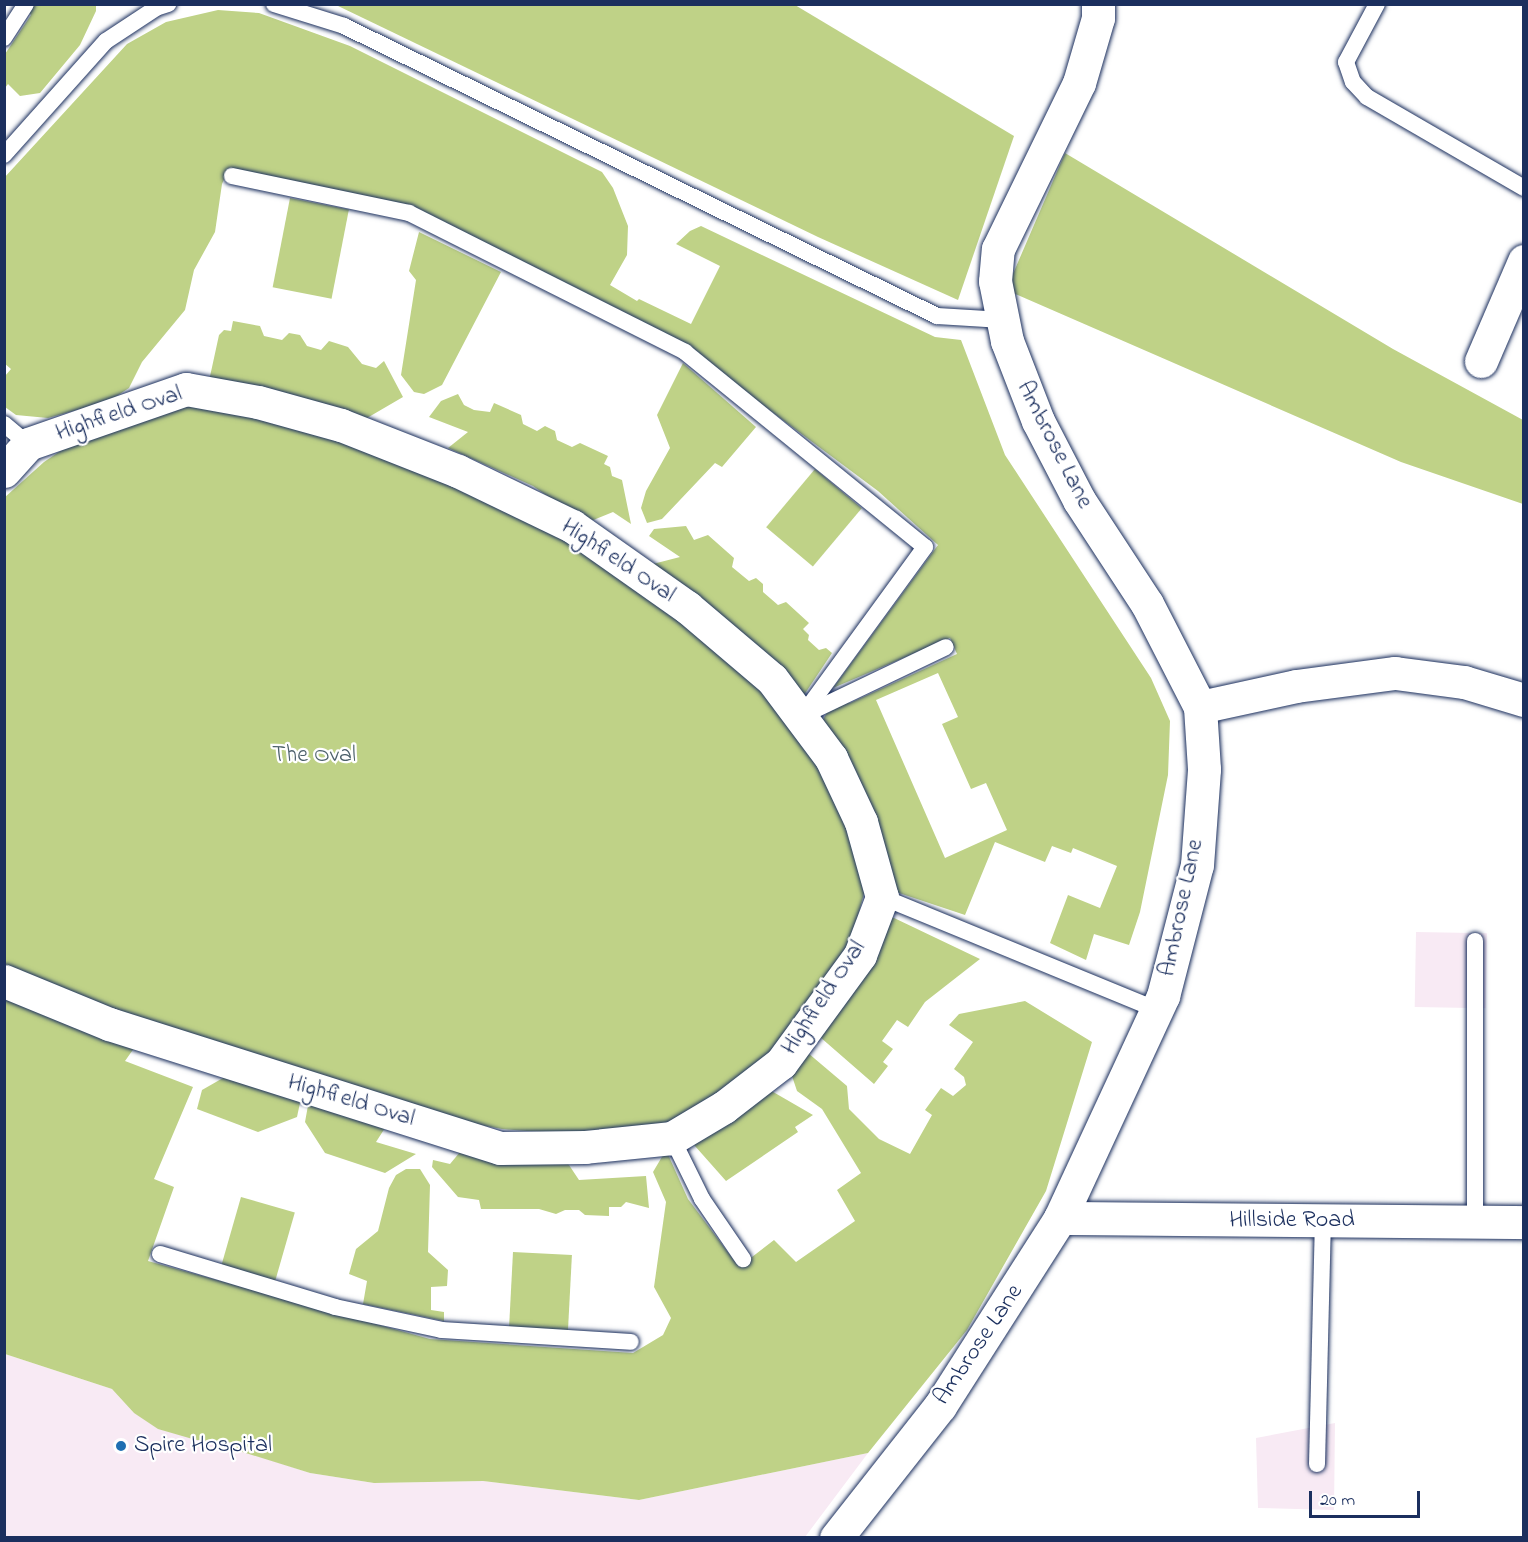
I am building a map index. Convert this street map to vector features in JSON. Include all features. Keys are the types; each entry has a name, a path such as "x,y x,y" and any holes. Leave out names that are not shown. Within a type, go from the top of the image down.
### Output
{"street":[{"name":"Ambrose Lane","path":"836,1538 940,1406 1060,1218 1157,1011 1197,865 1204,769 1200,707 1147,604 1079,500 1038,421 1014,362 995,281 998,249 1079,83 1098,18 1098,4"},
{"path":"1481,361 1524,261"},
{"name":"Highfield Oval","path":"4,471 16,434 186,389 258,402 341,425 458,471 572,526 687,607 772,679 831,758 861,822 882,897 860,955 780,1063 724,1107 672,1138 585,1147 500,1148 109,1024 4,981"},
{"path":"1200,707 1296,686 1395,673 1464,682 1524,700"},
{"name":"Hillside Road","path":"1060,1218 1524,1222"}],"lane":[{"path":"4,38 26,4"},
{"path":"274,4 344,26 937,316 1003,320"},
{"path":"1377,4 1346,62 1353,82 1367,97 1524,188"},
{"path":"4,155 106,41 159,6"},
{"path":"232,177 409,213 685,352 925,547 801,717"},
{"path":"801,717 946,647"},
{"path":"882,897 1157,1011"},
{"path":"1475,941 1475,1221"},
{"path":"672,1138 702,1199 743,1259"},
{"path":"1317,1464 1323,1221"},
{"path":"160,1254 335,1307 442,1330 632,1342"}],"shaded area":[{"path":"1416,932 1487,933 1486,1008 1415,1007"},
{"name":"Spire Hospital","path":"5,1354 112,1389 134,1413 196,1440 238,1443 236,1449 310,1473 374,1483 483,1481 639,1500 868,1453 805,1537 5,1538"},
{"path":"1335,1423 1334,1510 1258,1508 1256,1438"}],"green space":[{"path":"22,5 96,5 96,11 80,45 40,93 20,96 8,84 5,88 5,54 31,15"},
{"path":"336,5 795,5 1014,136 958,300 818,237"},
{"path":"218,10 259,13 350,46 602,172 613,188 628,226 627,255 610,285 637,301 639,299 691,324 720,266 676,244 690,231 701,226 935,337 961,340 1005,455 1151,678 1170,721 1168,775 1140,912 1129,945 1094,934 1086,960 1050,943 1068,895 1100,908 1117,866 1073,848 1071,853 1052,846 1045,862 995,842 965,915 893,891 821,724 829,708 845,700 850,703 957,654 950,638 833,688 938,545 878,491 682,345 410,206 229,168 222,184 215,232 194,270 185,310 142,362 129,388 109,401 48,418 16,415 5,407 5,376 11,369 4,363 4,178 127,44 166,22","holes":["938,673 958,717 942,724 971,789 986,783 1007,830 945,858 876,700"]},
{"path":"1065,153 1393,349 1523,420 1523,504 1401,462 1006,290"},
{"path":"290,198 349,209 332,299 273,287"},
{"path":"419,232 501,272 442,385 424,394 414,392 401,375 416,280 409,271"},
{"path":"233,321 260,326 264,336 282,340 289,333 300,335 307,346 321,350 329,341 348,347 362,364 376,368 384,361 403,397 367,418 209,381 219,335 224,330 231,331"},
{"path":"683,363 756,427 722,467 715,463 662,519 647,523 641,508 646,491 670,448 657,415"},
{"path":"458,394 464,405 474,410 490,412 494,403 521,415 523,424 537,431 545,426 555,431 557,440 572,447 580,443 608,456 604,464 610,467 612,476 622,480 631,524 613,512 586,523 533,486 448,448 468,432 429,417 441,401"},
{"name":"The Oval","path":"197,404 257,412 395,452 620,568 755,682 788,722 852,816 866,886 852,938 777,1054 676,1123 578,1135 502,1129 442,1118 152,1024 5,965 4,498 44,462 84,435 143,415"},
{"path":"815,469 862,508 813,566 766,527"},
{"path":"686,526 694,540 708,535 734,558 732,567 749,581 756,578 763,584 763,592 778,605 786,602 809,623 803,629 809,635 808,640 819,650 826,648 832,653 802,698 649,565 680,557 649,536 654,529"},
{"path":"892,917 980,959 925,1002 908,1027 897,1020 882,1041 893,1049 883,1062 888,1066 874,1084 820,1037 875,961"},
{"path":"5,992 137,1044 125,1061 193,1087 154,1179 174,1187 148,1261 430,1339 633,1353 663,1335 671,1318 654,1287 666,1202 653,1172 666,1150 688,1199 739,1267 774,1240 796,1262 855,1221 837,1190 861,1173 822,1109 797,1091 792,1076 808,1053 847,1086 849,1109 879,1139 910,1154 932,1115 925,1110 941,1088 953,1096 966,1085 964,1077 954,1069 973,1042 949,1025 959,1014 1025,1001 1092,1042 1046,1191 967,1330 868,1453 639,1500 483,1481 374,1483 310,1473 236,1450 237,1443 196,1440 158,1429 134,1413 112,1389 5,1354"},
{"path":"230,1074 301,1098 297,1117 258,1132 197,1109 202,1090"},
{"path":"761,1085 813,1115 795,1127 798,1132 726,1181 687,1137"},
{"path":"309,1100 385,1128 376,1142 416,1154 385,1173 325,1153 305,1122"},
{"path":"465,1146 565,1159 579,1180 646,1176 649,1208 626,1202 621,1207 609,1207 609,1216 585,1215 579,1210 565,1210 556,1214 539,1209 481,1209 479,1200 458,1197 432,1167 433,1160 450,1164"},
{"path":"406,1169 420,1169 430,1185 428,1252 448,1270 447,1286 431,1287 431,1310 444,1312 444,1321 363,1304 367,1281 349,1274 356,1249 378,1231 389,1188 396,1175"},
{"path":"241,1197 295,1212 275,1281 221,1265"},
{"path":"513,1252 572,1255 568,1333 509,1330"}],"place":[{"name":"Spire Hospital","path":"121,1446"}]}
